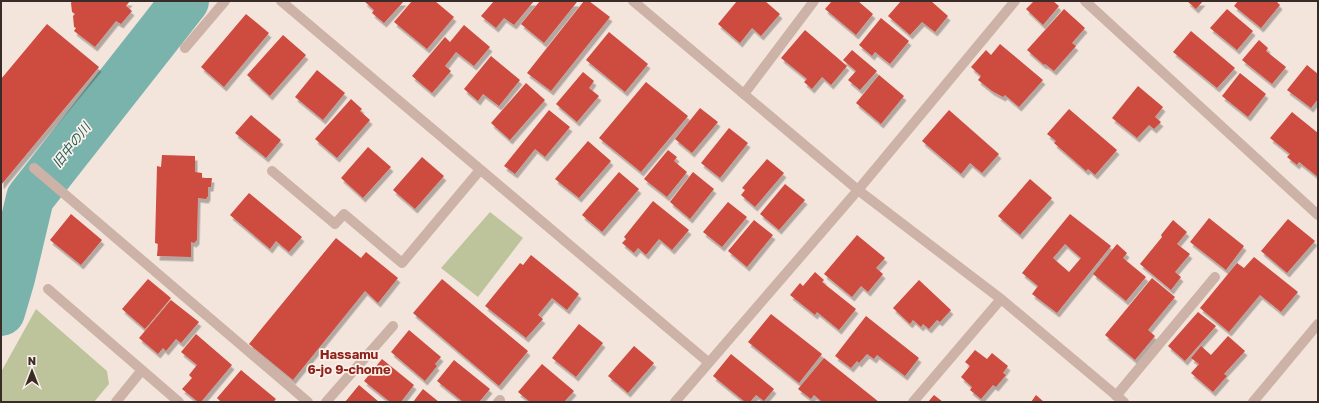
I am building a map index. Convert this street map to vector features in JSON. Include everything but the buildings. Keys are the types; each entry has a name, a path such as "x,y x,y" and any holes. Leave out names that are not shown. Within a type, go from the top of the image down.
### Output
{"street":[{"path":"185,48 225,1"},
{"path":"281,1 708,362"},
{"path":"633,1 858,190 1001,299 1120,399 1215,277"},
{"path":"744,94 814,1"},
{"path":"675,402 858,190 1015,1"},
{"path":"1085,1 1318,215"},
{"path":"34,168 308,402"},
{"path":"272,172 335,224 344,214 402,263 480,170"},
{"path":"48,289 179,402"},
{"path":"913,402 1001,299"},
{"path":"1253,402 1318,324"},
{"path":"326,402 393,326"},
{"path":"116,402 142,370"}],"green space":[{"path":"490,212 523,238 478,297 441,268"},
{"path":"36,309 107,371 109,384 94,402 1,402 1,372"}],"waterway":[{"name":"旧中の川","path":"1,312 11,278 30,198 185,1"}],"district":[{"name":"Hassamu 6-jo 9-chome","path":"349,362"}]}
